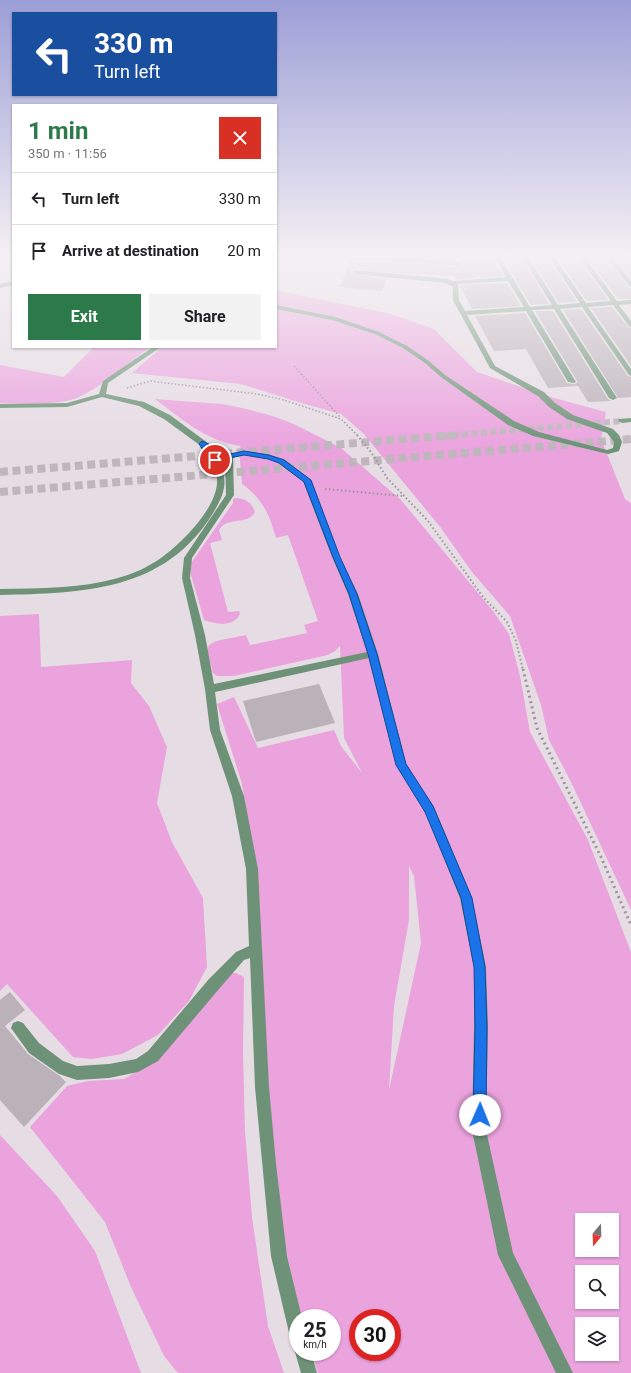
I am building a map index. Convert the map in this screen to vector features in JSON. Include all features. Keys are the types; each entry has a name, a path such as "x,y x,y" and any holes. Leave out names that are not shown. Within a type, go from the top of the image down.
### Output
{"street":[{"path":"336,319 384,336 411,350 443,376 511,423 536,434 608,452 616,450 618,442 616,437 610,431 570,417 552,405 541,394 492,367 466,319"},
{"path":"534,319 572,382"},
{"path":"564,319 613,398"},
{"path":"594,319 631,374"},
{"path":"102,395 105,382 126,366 156,348"},
{"path":"0,406 68,405 102,395 141,404 167,417 202,444 215,460 219,471 221,485 215,501 205,519 164,561 138,574 113,583 84,588 0,592"},
{"path":"622,421 631,420"},
{"path":"202,444 229,456 244,453 258,454 282,461 307,480 336,557 353,594 373,654 401,765 430,810 466,898 480,967 481,1027 479,1130 506,1255 565,1373"},
{"path":"229,456 230,495 188,558 188,588 200,634 210,689 215,730 238,796 252,869 262,1087 279,1256 291,1309"},
{"path":"210,689 373,654"},
{"path":"18,1028 34,1048 60,1067 77,1073 109,1071 138,1065 153,1056 214,984 240,956 256,949"},
{"path":"306,1361 309,1373"}],"path":[{"path":"294,366 356,433 371,452 387,478 428,521 483,597 507,622 516,641 537,728 594,843 631,925"},
{"path":"102,395 150,381 258,394 284,400 341,418"},
{"path":"313,495 326,489 404,496"}],"shaded area":[{"path":"277,319 406,319 434,329 477,372 554,398 606,412 601,439 625,499 631,503 631,910 570,780 549,740 541,705 510,616 472,572 441,528 363,433 341,414 241,384 132,373 161,348 277,348"},
{"path":"93,348 149,348 94,389 74,399 48,403 0,403 0,365 64,377"},
{"path":"155,399 222,404 247,409 276,417 296,425 341,448 401,500 493,611 509,634 520,676 530,732 588,840 631,952 631,1373 318,1373 314,1361 341,1361 341,1309 299,1309 279,1219 272,1151 258,888 242,784 217,704 234,697 258,748 334,730 341,746 362,773 344,738 340,646 328,655 234,676 217,676 213,673 207,650 209,645 216,641 246,635 250,645 307,633 304,625 318,621 288,535 276,538 268,514 260,501 242,484 239,449 241,446 217,440 185,422","holes":["409,866 414,876 421,943 389,1090 394,1006 409,920"]},
{"path":"235,498 247,501 255,512 247,519 227,523 219,530 222,540 210,543 228,612 239,611 240,614 229,623 219,624 204,620 191,575 191,563"},
{"path":"39,614 41,667 132,660 131,683 149,706 167,747 157,803 172,842 203,898 207,967 189,1001 158,1035 122,1054 92,1059 73,1057 7,984 0,991 0,616"},
{"path":"229,973 236,973 244,977 243,1053 245,1131 252,1217 268,1326 284,1373 178,1373 164,1356 131,1287 105,1222 30,1127 67,1086 88,1081 124,1079 160,1058"},
{"path":"0,1135 57,1196 95,1251 141,1373 0,1373"}],"building":[{"path":"477,319 529,319 567,383 574,384 577,383 540,319 558,319 608,399 611,401 588,402 578,386 548,388 526,349 494,351"},
{"path":"569,319 588,319 628,376 631,377 631,397 618,398"},
{"path":"599,319 622,319 628,327 631,328 631,366"},
{"path":"319,684 335,723 256,742 243,701"},
{"path":"10,992 25,1010 5,1026 28,1054 60,1076 66,1082 24,1127 0,1100 0,1000"}],"tunnel":[{"path":"453,435 622,421"},
{"path":"0,472 453,435"},
{"path":"443,436 453,435"},
{"path":"0,492 631,439"}],"route":[{"path":"215,460 202,444 208,448 229,456 244,453 258,454 282,461 307,480 336,557 353,594 373,654 401,765 430,810 466,898 480,967 480,1115"}]}
